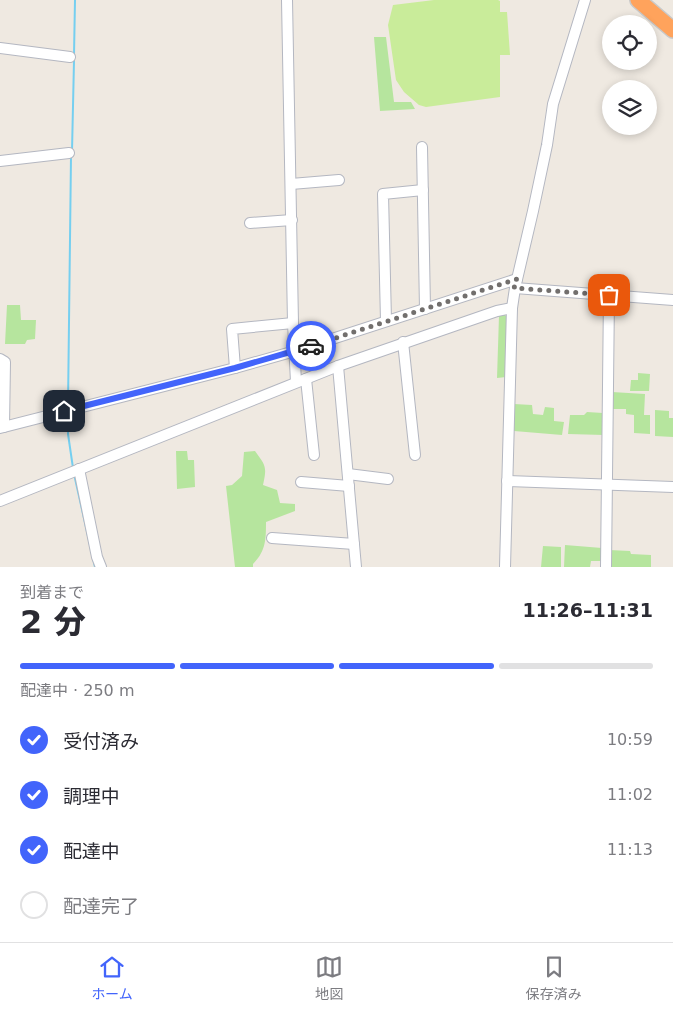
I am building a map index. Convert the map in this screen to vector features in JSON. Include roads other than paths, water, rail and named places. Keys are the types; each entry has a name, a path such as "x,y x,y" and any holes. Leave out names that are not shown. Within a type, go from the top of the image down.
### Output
{"highway":[{"path":"638,0 673,30"}],"street":[{"path":"287,0 294,351 314,454"},
{"path":"505,567 512,308 543,163 553,104 584,0"},
{"path":"0,48 70,57"},
{"path":"422,147 425,309"},
{"path":"0,161 69,153"},
{"path":"291,184 339,180"},
{"path":"386,321 383,194 423,190"},
{"path":"250,224 292,220"},
{"path":"0,359 4,362 2,428 235,368 516,283 609,295 673,300"},
{"path":"606,567 609,295"},
{"path":"0,501 338,366 403,342 497,311 512,308"},
{"path":"235,368 232,329 293,323"},
{"path":"403,342 415,455"},
{"path":"338,366 356,567"},
{"path":"79,469 96,557 101,567"},
{"path":"348,474 388,479"},
{"path":"507,481 673,487"},
{"path":"301,482 349,486"},
{"path":"272,538 354,544"}],"waterway":[{"path":"74,55 75,0"},
{"path":"72,151 74,61"},
{"path":"68,406 71,156"},
{"path":"68,416 68,434 73,468"},
{"path":"74,474 95,567"}]}
